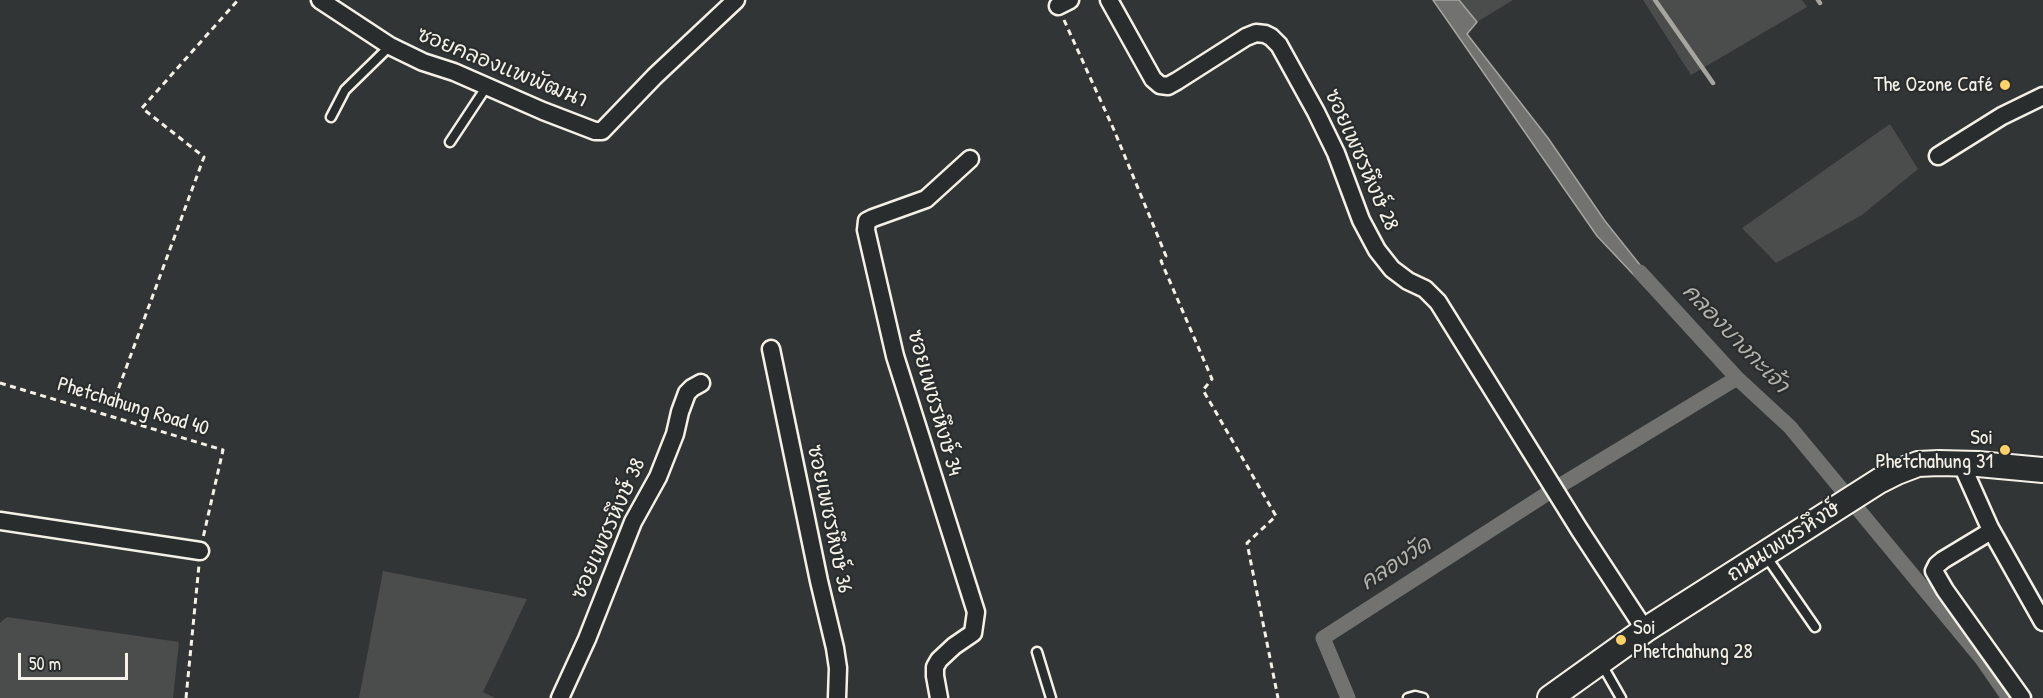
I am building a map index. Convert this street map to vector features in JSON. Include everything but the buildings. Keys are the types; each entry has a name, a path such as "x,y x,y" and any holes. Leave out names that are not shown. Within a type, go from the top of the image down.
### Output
{"main road":[{"name":"ถนนเพชรหึงษ์","path":"1550,698 1645,630 1879,481 1918,464 1961,463 2043,470"}],"street":[{"name":"ซอยคลองแพพัฒนา","path":"320,0 390,46 423,62 488,86 595,131 602,131 655,76 736,0"},
{"name":"ซอยเพชรหึงษ์ 28","path":"1108,0 1153,79 1160,86 1168,86 1177,81 1246,36 1256,33 1265,34 1279,45 1336,153 1361,220 1377,250 1392,269 1425,290 1438,302 1579,529 1645,630"},
{"path":"1938,156 2002,116 2043,96"},
{"name":"ซอยเพชรหึงษ์ 34","path":"939,698 934,676 935,667 954,646 973,633 976,612 895,357 867,230 867,221 926,199 970,159"},
{"name":"ซอยเพชรหึงษ์ 36","path":"771,349 835,648 838,668 837,698"},
{"name":"ซอยเพชรหึงษ์ 38","path":"560,698 587,639 633,522 658,477 675,434 687,393 701,382"},
{"path":"1961,463 1991,531 2043,622"},
{"path":"0,521 200,551"},
{"path":"1991,531 1943,560 1934,571 2022,698"}],"lane":[{"path":"331,117 345,90 390,46"},
{"path":"450,142 488,86"},
{"path":"1765,555 1815,627"},
{"path":"1037,652 1051,698"},
{"path":"1600,662 1621,698"},
{"path":"1408,698 1415,696 1423,698"}],"path":[{"path":"115,398 204,157 142,108 238,0"},
{"path":"1064,3 1166,256 1161,261 1212,379 1203,390 1276,516 1247,543 1278,698"},
{"name":"Phetchahung Road 40","path":"0,383 224,450 200,551 186,698"}],"shaded area":[{"path":"1433,0 1459,0 1477,22 1467,34 1548,138 1605,221 1656,285 1648,290 1597,236"},
{"path":"1459,0 1513,0 1477,22"},
{"path":"1643,0 1802,0 1807,7 1691,75"},
{"path":"1890,124 1918,169 1862,215 1776,263 1742,228"},
{"path":"383,571 527,599 483,692 495,698 359,698"},
{"path":"7,617 179,642 173,698 0,698 0,623"}],"waterway":[{"path":"1655,0 1713,83"},
{"name":"คลองบางกะเจ้า","path":"1640,272 1737,378 1790,427 1982,659 2009,698"},
{"name":"คลองวัด","path":"1561,485 1737,378"},
{"name":"คลองวัด","path":"1348,698 1323,638 1548,493"}],"place":[{"name":"The Ozone Café","path":"2005,85"},
{"name":"Soi Phetchahung 31","path":"2005,450"},
{"name":"Soi Phetchahung 28","path":"1621,640"}]}
